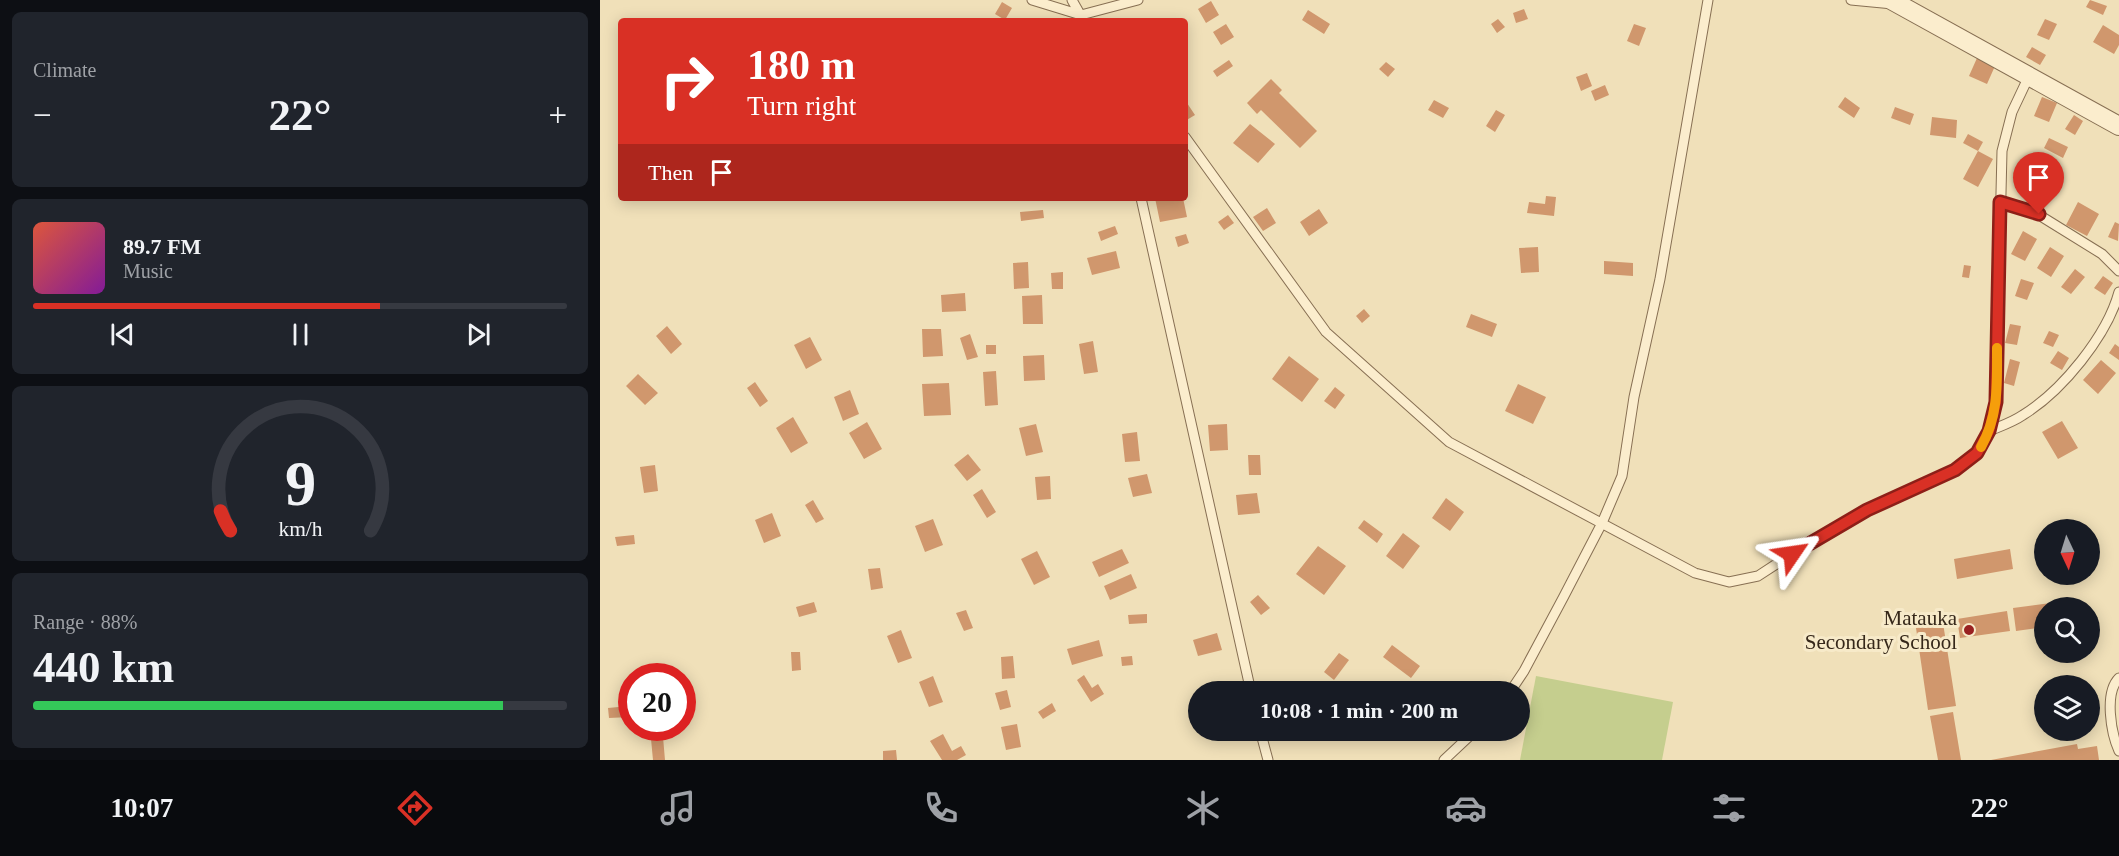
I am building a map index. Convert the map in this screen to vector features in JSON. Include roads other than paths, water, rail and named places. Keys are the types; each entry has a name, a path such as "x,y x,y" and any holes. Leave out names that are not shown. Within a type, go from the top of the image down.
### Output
{"street":[{"path":"1895,2 2119,126"}],"lane":[{"path":"1032,0 1082,18 1138,0"},
{"path":"1072,0 1082,18"},
{"path":"1517,681 1602,523 1622,476 1634,397 1660,279 1708,0"},
{"path":"1851,0 1895,2"},
{"path":"1188,141 1326,332 1449,442 1695,573 1729,582 1758,576 1810,542 1867,510 1955,470 1977,453 1989,431 1996,402 2002,151 2012,112 2029,76"},
{"path":"1142,201 1249,681"},
{"path":"2000,202 2039,214 2102,254 2119,271"},
{"path":"1989,431 2024,415 2075,370 2104,331 2119,292"},
{"path":"2119,678 2113,684 2110,708 2119,751"},
{"path":"1263,741 1268,760"},
{"path":"1443,760 1464,741"}],"place":[{"name":"Matauka Secondary School","path":"1969,630"}]}
